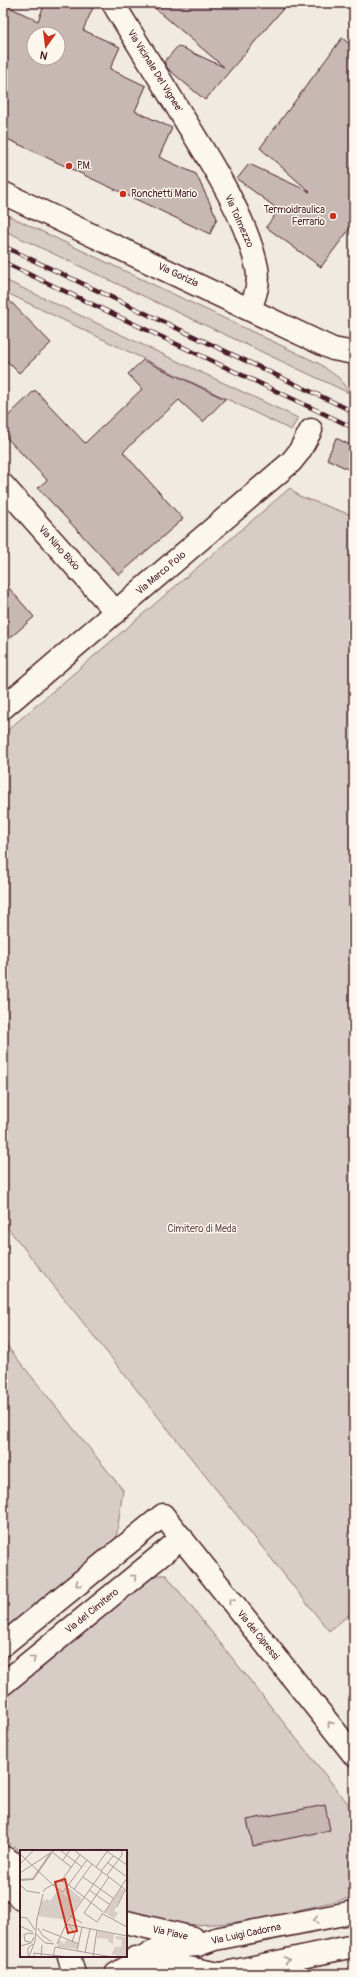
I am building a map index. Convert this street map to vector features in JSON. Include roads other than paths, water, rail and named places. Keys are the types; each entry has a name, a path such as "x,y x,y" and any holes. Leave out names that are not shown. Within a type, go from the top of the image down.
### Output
{"street":[{"name":"Via Vicinale Del Vignee'","path":"113,3 196,138"},
{"name":"Via Tolmezzo","path":"196,138 228,195 252,252 258,282 256,294 250,309"},
{"name":"Via Gorizia","path":"3,193 333,349 354,353"},
{"name":"Via Marco Polo","path":"3,708 291,462 300,452 311,430"},
{"name":"Via Nino Bixio","path":"3,485 116,612"},
{"name":"Via dei Cipressi","path":"3,1645 163,1515 354,1755"},
{"name":"Via del Cimitero","path":"3,1684 182,1538"},
{"path":"3,1856 20,1867"},
{"path":"3,1879 20,1898"},
{"name":"Via Luigi Cadorna","path":"116,1974 133,1958 160,1948 198,1945 215,1939 354,1912"},
{"name":"Via Piave","path":"127,1922 191,1938 215,1939"},
{"path":"133,1958 221,1974 354,1946"},
{"path":"69,1957 74,1974"}],"railway":[{"path":"3,246 354,412"},
{"path":"3,262 354,428"}],"place":[{"name":"P.M.","path":"69,166"},
{"name":"Ronchetti Mario","path":"123,194"},
{"name":"Termoidraulica Ferrario","path":"333,216"}],"park label":[{"name":"Cimitero di Meda","path":"202,1229"}]}
